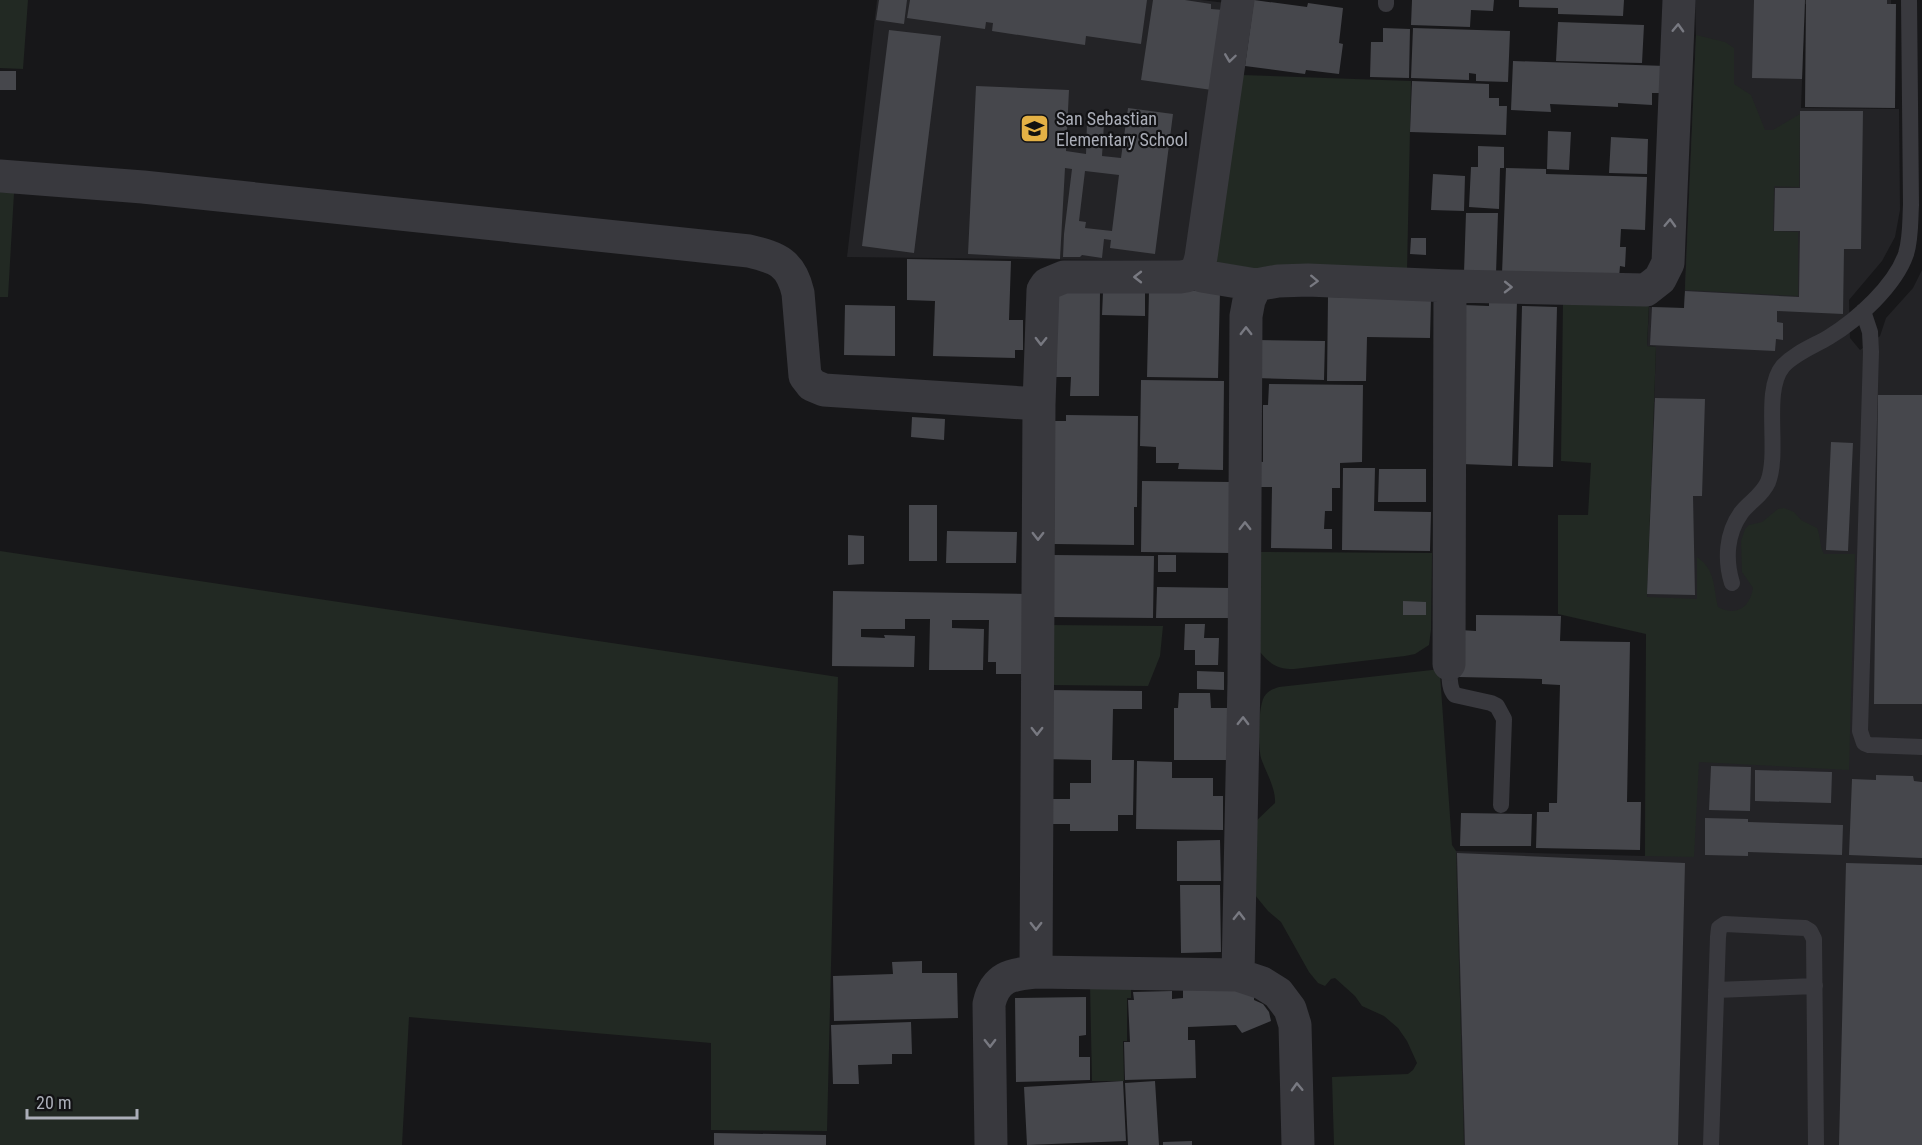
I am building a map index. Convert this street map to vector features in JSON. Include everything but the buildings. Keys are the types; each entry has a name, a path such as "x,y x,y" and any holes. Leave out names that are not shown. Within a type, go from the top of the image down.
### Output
{"street":[{"path":"1036,972 1039,404 1043,290 1047,284 1064,277 1180,277 1195,272 1201,257 1238,0"},
{"path":"1195,272 1202,276 1256,285 1288,280 1646,290 1660,279 1666,269 1668,257 1679,0"},
{"path":"0,176 143,187 749,251 779,261 789,269 795,281 805,376 812,385 824,390 1039,404"},
{"path":"1238,975 1244,681 1246,316 1249,300 1256,285"},
{"path":"1449,664 1450,286"},
{"path":"991,1145 989,1004 991,995 1002,980 1019,973 1036,972 1238,975 1270,988 1286,1000 1295,1024 1298,1145"}],"lane":[{"path":"1732,583 1727,557 1733,530 1741,513 1762,492 1768,482 1774,392 1778,374 1794,357 1831,336 1863,311 1897,272 1905,255 1910,234 1911,205 1909,0"},
{"path":"1863,311 1869,325 1871,352 1860,731 1864,743 1869,745 1922,747"},
{"path":"1449,664 1450,685 1455,695 1491,703 1501,711 1504,729 1501,805"},
{"path":"1711,1145 1718,937 1719,928 1725,924 1805,928 1810,931 1814,939 1816,1145"},
{"path":"1716,990 1815,986"}],"shaded area":[{"path":"0,0 28,0 23,69 0,68"},
{"name":"San Sebastian Elementary School","path":"877,0 1201,0 1226,3 1188,252 1183,261 847,257"},
{"path":"1695,0 1891,0 1891,4 1805,4 1801,108 1899,109 1900,210 1895,237 1882,261 1849,300 1850,338 1860,350 1880,336 1886,318 1913,288 1922,270 1922,1145 1464,1145 1456,851 1645,856 1647,597 1656,347 1647,346 1649,307 1684,308 1696,35"},
{"path":"1696,35 1725,42 1734,48 1734,84 1751,95 1765,130 1773,130 1800,114 1799,187 1774,186 1773,231 1798,232 1798,296 1685,290"},
{"path":"1242,75 1411,81 1407,272 1220,270 1212,258"},
{"path":"0,192 14,193 8,297 0,297"},
{"path":"1563,300 1649,304 1647,346 1656,347 1647,597 1697,599 1697,557 1711,573 1718,607 1731,611 1742,608 1749,600 1753,588 1742,572 1741,541 1745,529 1749,525 1762,522 1778,509 1784,508 1794,512 1801,520 1817,528 1824,554 1855,554 1849,770 1699,762 1694,857 1645,856 1646,634 1558,614 1558,515 1588,515 1591,463 1561,461"},
{"path":"0,551 838,677 827,1131 711,1130 711,1043 409,1017 402,1145 0,1145"},
{"path":"1256,552 1432,553 1429,645 1415,654 1405,656 1294,669 1274,665 1260,652"},
{"path":"1050,625 1163,626 1160,656 1148,686 1049,685"},
{"path":"1435,670 1440,674 1452,845 1456,851 1464,1145 1334,1145 1332,1077 1408,1074 1417,1063 1398,1028 1384,1016 1362,1006 1355,996 1335,978 1325,986 1318,983 1309,972 1281,922 1268,911 1250,889 1254,823 1275,803 1272,786 1260,753 1259,727 1262,702 1267,693 1279,687"},
{"path":"1090,984 1131,984 1131,998 1127,998 1127,1041 1123,1041 1124,1081 1092,1081"}],"place":[{"name":"San Sebastian Elementary School","path":"1035,128"}]}
